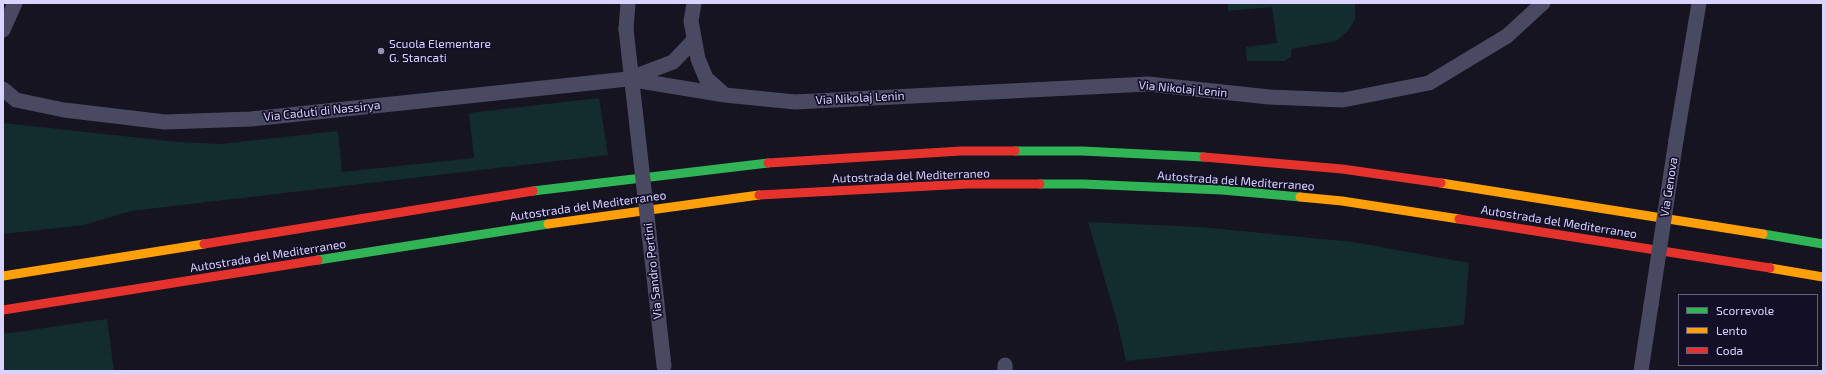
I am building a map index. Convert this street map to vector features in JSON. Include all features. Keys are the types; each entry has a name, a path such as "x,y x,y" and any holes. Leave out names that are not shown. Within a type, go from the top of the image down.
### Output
{"highway":[{"name":"Autostrada del Mediterraneo","path":"3,276 520,193 756,164 961,151 1090,151 1220,158 1342,169 1476,188 1823,244"},
{"name":"Autostrada del Mediterraneo","path":"3,310 524,227 756,195 967,184 1083,184 1222,190 1342,201 1823,277"}],"street":[{"path":"3,13 11,3"},
{"path":"3,30 14,3"},
{"name":"Via Sandro Pertini","path":"628,3 626,29 664,369"},
{"path":"694,3 691,21 698,59 706,78 725,94"},
{"name":"Via Nikolaj Lenin","path":"725,94 795,102 1148,84 1270,97 1343,100 1430,83 1507,36 1543,3"},
{"name":"Via Genova","path":"1641,371 1676,140 1699,3"},
{"name":"Via Caduti di Nassirya","path":"3,89 10,99 64,110 165,122 251,119 628,79 673,62 694,40"},
{"name":"Via Caduti di Nassirya","path":"628,79 725,94"}],"green space":[{"path":"1228,3 1355,3 1355,19 1348,31 1336,41 1291,49 1291,57 1284,61 1247,61 1246,47 1277,43 1272,7 1228,11"},
{"path":"599,98 608,155 131,211 84,225 3,234 3,123 178,142 221,144 338,131 342,172 474,158 469,113"},
{"path":"1088,222 1200,227 1353,242 1469,263 1464,325 1126,361 1117,321"},
{"path":"107,319 114,371 3,371 3,334"}],"traffic: fast":[{"path":"1015,151 1082,151 1204,157"},
{"path":"533,191 768,163"},
{"path":"1040,184 1083,184 1222,190 1300,197"},
{"path":"318,260 548,224"},
{"path":"1763,234 1823,244"}],"traffic: slow":[{"path":"1441,183 1763,234"},
{"path":"548,224 759,195"},
{"path":"1300,197 1342,201 1459,219"},
{"path":"3,276 204,244"},
{"path":"1770,268 1823,277"}],"traffic: jam":[{"path":"768,163 961,151 1015,151"},
{"path":"1204,157 1342,169 1441,183"},
{"path":"759,195 967,184 1040,184"},
{"path":"204,244 533,191"},
{"path":"1459,219 1770,268"},
{"path":"3,310 318,260"}],"place":[{"name":"Scuola Elementare G. Stancati","path":"381,51"}]}
